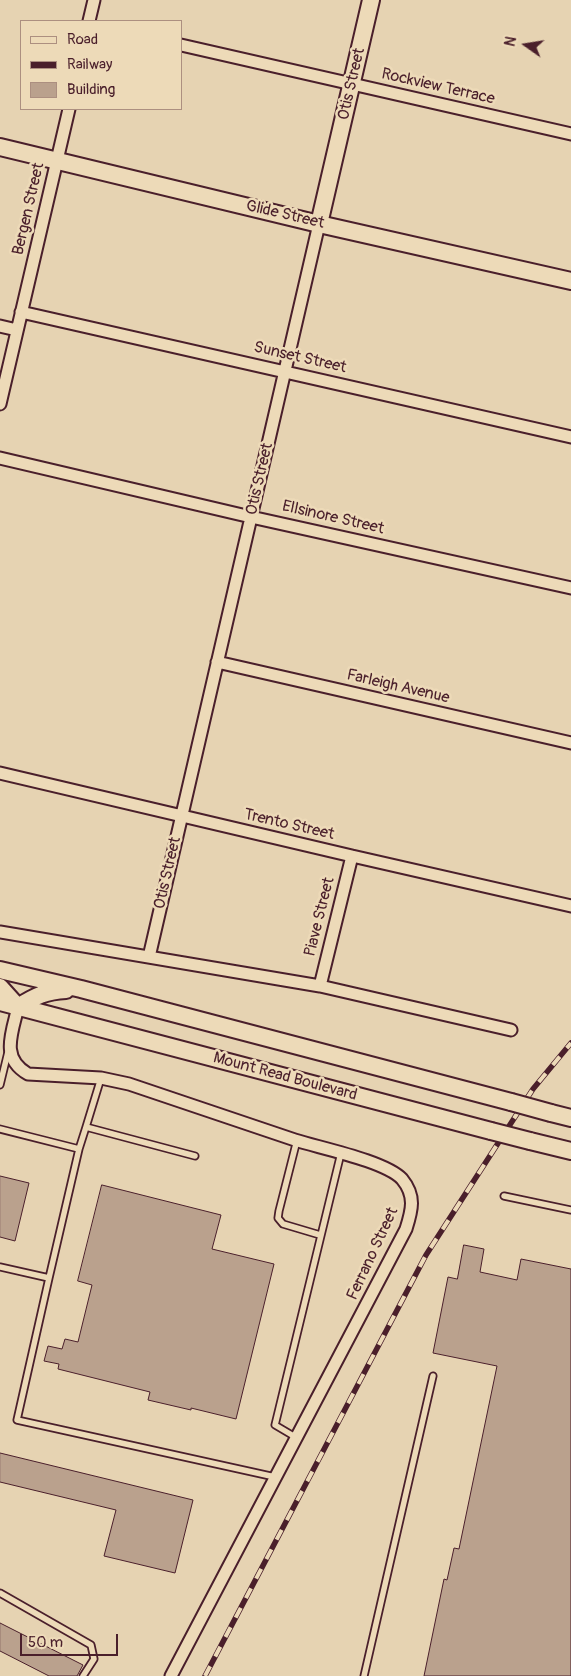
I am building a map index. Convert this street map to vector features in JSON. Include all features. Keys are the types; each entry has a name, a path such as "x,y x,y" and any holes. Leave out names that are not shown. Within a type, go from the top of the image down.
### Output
{"main road":[{"name":"Otis Street","path":"319,224 371,0"},
{"name":"Glide Street","path":"0,148 57,160 319,224 571,281"},
{"name":"Mount Read Boulevard","path":"0,970 81,989 571,1118"},
{"path":"0,988 18,1007 36,996 52,991 81,989"},
{"name":"Mount Read Boulevard","path":"0,1002 571,1151"}],"street":[{"path":"89,20 94,0"},
{"name":"Rockview Terrace","path":"182,44 571,134"},
{"name":"Bergen Street","path":"0,404 69,110"},
{"name":"Otis Street","path":"149,957 319,224"},
{"name":"Sunset Street","path":"22,312 571,437"},
{"path":"0,326 17,330"},
{"name":"Ellsinore Street","path":"0,458 251,517 571,588"},
{"name":"Farleigh Avenue","path":"217,662 571,743"},
{"name":"Trento Street","path":"0,773 571,906"},
{"name":"Piave Street","path":"320,986 352,856"},
{"path":"0,932 320,986 512,1030"},
{"path":"10,1047 18,1007"},
{"name":"Ferrano Street","path":"10,1047 11,1059 18,1069 28,1074 101,1078 129,1084 388,1169 401,1178 410,1191 412,1209 406,1229 384,1274 171,1676"}],"lane":[{"path":"0,1085 3,1062 10,1047"},
{"path":"101,1078 79,1149 17,1420 276,1478"},
{"path":"86,1127 195,1156"},
{"path":"0,1128 79,1149"},
{"path":"297,1140 278,1218 284,1224 320,1235"},
{"path":"297,1438 275,1425 341,1153"},
{"path":"504,1196 571,1210"},
{"path":"0,1267 49,1278"},
{"path":"364,1676 433,1376"},
{"path":"0,1594 91,1645 94,1659 84,1676"}],"building":[{"path":"0,1176 29,1183 15,1241 0,1237"},
{"path":"102,1185 221,1215 212,1249 274,1264 236,1419 148,1400 150,1392 58,1369 59,1364 44,1361 48,1346 62,1349 65,1339 78,1342 92,1285 78,1281"},
{"path":"464,1245 484,1249 480,1272 517,1280 521,1259 571,1269 571,1676 424,1676 444,1579 447,1580 454,1548 459,1549 497,1366 433,1353 448,1277 457,1279"},
{"path":"0,1453 193,1500 175,1573 104,1556 116,1510 0,1482"},
{"path":"0,1623 83,1665 77,1676 49,1676 0,1651"}],"railway":[{"path":"205,1676 426,1255 533,1089 571,1043"}]}
